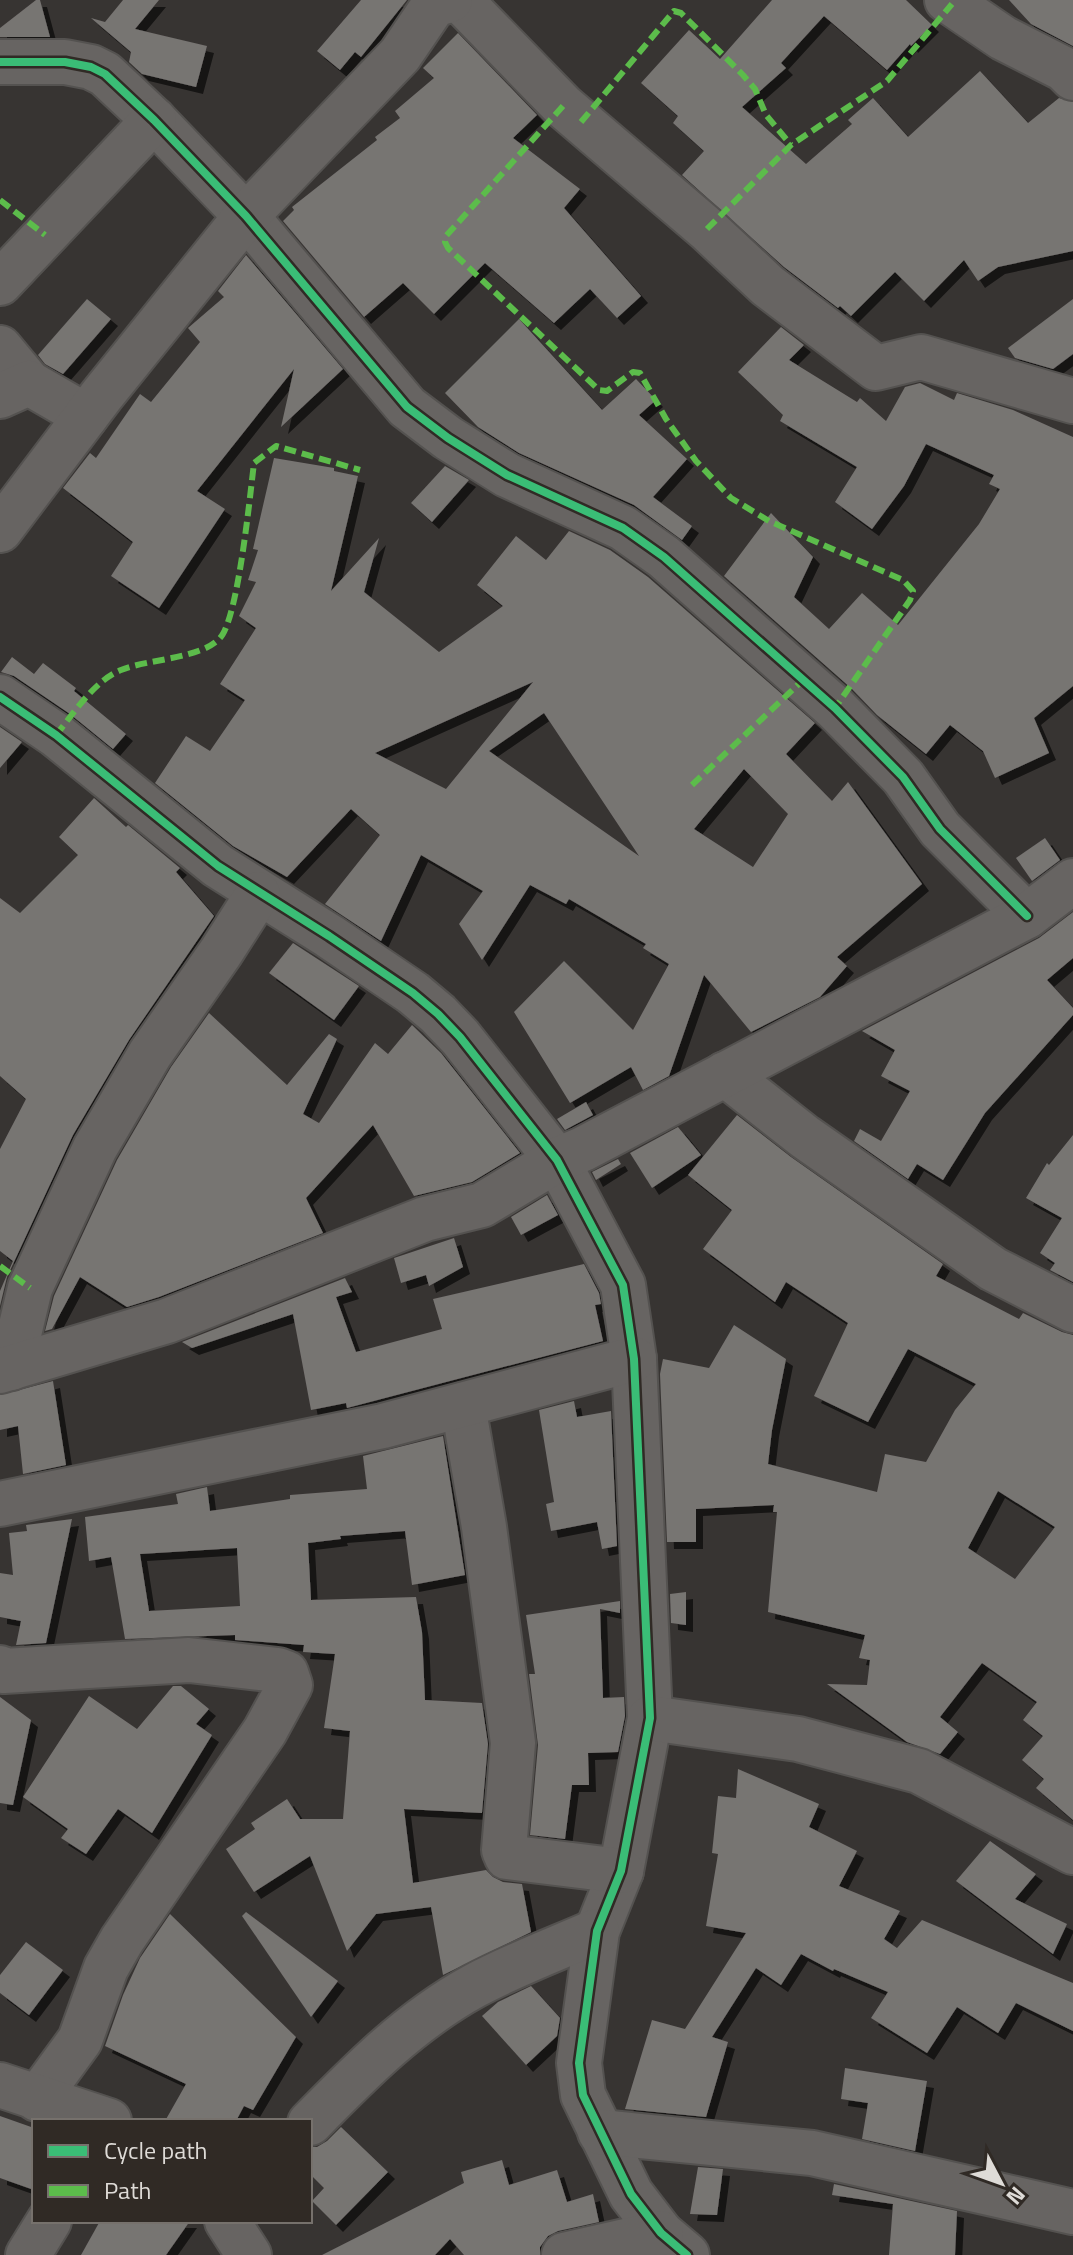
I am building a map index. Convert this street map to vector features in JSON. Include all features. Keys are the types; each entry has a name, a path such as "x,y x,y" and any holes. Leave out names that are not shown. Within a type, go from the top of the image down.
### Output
{"street":[{"path":"947,0 1003,38 1070,70"},
{"path":"0,530 86,416 246,216 400,55 443,1 707,229 768,286 876,368 921,357 1073,401"},
{"path":"0,62 65,62 91,67 105,74 246,216 407,407 448,438 507,475 623,528 664,557 835,708 903,777 940,829 1027,916"},
{"path":"0,283 154,120"},
{"path":"0,348 15,389 86,416"},
{"path":"0,697 56,735 218,866 329,936 413,993 438,1014 460,1037 557,1160 623,1285 634,1359 650,1718 621,1871 597,1931 579,2063 583,2095 631,2194 674,2244"},
{"path":"6,1369 167,1321 425,1219 482,1205 557,1160 1027,916 1073,881"},
{"path":"6,1369 30,1288 95,1148 150,1054 258,894"},
{"path":"725,1074 805,1137 993,1269 1073,1310"},
{"path":"0,1504 383,1426 634,1359"},
{"path":"463,1405 484,1527 513,1743 504,1850 507,1857 621,1871"},
{"path":"0,1668 4,1671 189,1660 278,1670 286,1673 290,1685 265,1731 122,1940 106,1968 80,2040 18,2092"},
{"path":"650,1718 798,1739 919,1771 1073,1852"},
{"path":"312,2121 378,2054 425,2018 474,1986 597,1931"},
{"path":"18,2092 103,2119"},
{"path":"600,2132 812,2153 1073,2212"},
{"path":"28,2255 48,2223"},
{"path":"228,2223 249,2255"},
{"path":"564,2255 674,2244"}],"building":[{"path":"40,0 50,37 0,37 0,28"},
{"path":"123,0 159,0 135,29 207,46 196,87 142,74 129,62 131,52 91,18 105,22"},
{"path":"361,0 407,0 361,57 355,52 340,70 317,51"},
{"path":"772,0 906,0 932,25 887,70 824,16 781,63 786,68 742,107 806,164 852,124 848,120 873,98 908,137 980,71 1028,123 1059,98 1073,102 1073,251 998,267 978,281 964,260 924,301 895,272 851,316 784,267 682,175 704,151 673,123 678,116 641,83 689,30 720,59"},
{"path":"1009,0 1073,0 1073,46 1031,24"},
{"path":"458,33 537,115 513,138 580,189 564,208 641,296 617,318 590,289 554,323 485,263 434,314 403,283 364,317 283,221 294,210 292,207 400,118 395,111 434,78 423,68"},
{"path":"246,255 343,369 281,427 294,369 197,491 225,509 159,608 111,576 133,542 63,488 90,453 96,458 140,394 151,402 200,342 188,328 224,297 218,291"},
{"path":"87,299 111,319 63,374 45,364 38,355"},
{"path":"1073,299 1073,354 1053,369 1015,358 1008,348"},
{"path":"519,319 602,410 636,379 656,400 639,415 687,459 653,497 692,526 682,540 634,505 519,453 478,427 445,393"},
{"path":"781,327 804,345 789,360 857,402 860,398 886,421 905,387 920,383 954,400 957,393 1013,410 1073,437 1073,686 1034,718 1049,753 995,778 983,751 950,725 926,754 877,715 852,689 724,576 771,513 813,557 794,597 829,629 862,593 898,625 979,524 1000,489 989,484 994,475 926,444 904,486 872,529 835,502 857,467 780,421 783,415 738,372"},
{"path":"274,458 334,468 334,471 358,476 331,591 379,538 364,592 439,652 503,606 477,585 516,536 546,560 569,531 610,550 648,577 815,723 786,754 832,801 848,782 922,884 837,957 847,966 820,997 751,1032 704,975 669,1076 643,1090 631,1067 570,1103 514,1012 564,961 633,1030 669,964 643,948 646,944 569,899 566,904 530,885 482,960 459,924 483,891 421,855 381,941 325,904 380,835 351,809 287,877 233,846 155,783 186,736 210,751 245,700 220,684 256,628 239,616 256,582 248,580 258,550 253,549","holes":["533,682 446,789 375,753","544,713 639,856 489,751","744,769 788,814 753,867 694,829"]},
{"path":"445,466 469,480 432,522 411,503"},
{"path":"12,657 34,674 43,663 76,688 74,691 126,734 113,749 70,714 14,676 1,672"},
{"path":"0,727 22,742 0,768"},
{"path":"94,798 180,868 176,872 214,916 129,1040 73,1135 7,1277 0,1306 0,1291 13,1261 0,1251 0,1149 26,1099 0,1076 0,898 20,913 78,855 59,837"},
{"path":"1045,838 1060,860 1032,881 1016,858"},
{"path":"1073,912 1073,958 1047,980 1073,1008 1073,1015 985,1113 943,1180 917,1164 908,1179 854,1141 860,1129 881,1141 910,1091 881,1076 895,1050 862,1031 1039,938"},
{"path":"293,943 359,986 334,1020 269,973"},
{"path":"209,1013 287,1085 329,1034 337,1039 303,1114 319,1123 375,1043 388,1054 412,1025 441,1053 520,1153 472,1182 414,1196 373,1125 306,1198 323,1233 127,1307 80,1277 52,1329 45,1331 54,1296 117,1160 171,1067"},
{"path":"586,1102 593,1115 565,1130 557,1119"},
{"path":"737,1115 943,1264 936,1276 1019,1319 1023,1313 1073,1335 1073,1820 1036,1788 1044,1779 1022,1760 1043,1736 1023,1720 1037,1702 982,1663 940,1717 958,1732 940,1754 907,1742 827,1684 867,1685 870,1660 859,1658 865,1635 768,1612 777,1512 773,1512 774,1505 696,1509 696,1542 667,1542 660,1374 663,1359 709,1368 734,1325 786,1359 768,1464 877,1492 885,1454 926,1462 955,1410 976,1384 908,1349 868,1422 814,1396 848,1323 786,1282 775,1302 703,1249 732,1210 688,1175","holes":["998,1491 1055,1527 1015,1579 968,1548"]},
{"path":"678,1127 701,1155 652,1188 630,1153"},
{"path":"1073,1135 1073,1282 1050,1270 1055,1263 1040,1253 1062,1218 1026,1198 1047,1163 1049,1165"},
{"path":"618,1159 621,1164 596,1180 592,1172"},
{"path":"547,1195 558,1215 521,1235 511,1217"},
{"path":"454,1238 463,1267 429,1286 426,1275 401,1283 394,1258"},
{"path":"584,1264 599,1293 601,1304 595,1305 603,1341 347,1408 346,1403 311,1410 293,1314 192,1348 182,1342 345,1278 352,1292 336,1297 356,1352 442,1329 433,1299"},
{"path":"53,1381 66,1465 23,1474 18,1426 0,1430 0,1395"},
{"path":"574,1401 577,1417 611,1411 617,1546 602,1549 597,1522 551,1531 546,1504 554,1502 539,1410"},
{"path":"443,1436 465,1575 412,1585 405,1531 340,1536 341,1539 308,1543 311,1600 416,1597 422,1632 425,1700 482,1703 488,1744 482,1813 404,1809 413,1883 486,1870 503,1882 522,1884 531,1932 443,1975 431,1907 376,1914 347,1951 310,1856 254,1892 226,1849 255,1829 251,1823 287,1799 300,1819 343,1819 350,1731 324,1728 335,1654 303,1652 304,1645 235,1640 235,1635 125,1639 111,1557 89,1561 85,1517 178,1504 176,1494 207,1487 210,1511 290,1499 290,1495 367,1489 363,1456","holes":["237,1548 240,1606 149,1611 140,1554"]},
{"path":"72,1519 46,1643 16,1645 21,1621 0,1617 0,1573 13,1575 9,1533 27,1531 26,1525"},
{"path":"686,1592 686,1625 671,1623 670,1594"},
{"path":"620,1601 620,1613 600,1609 603,1698 624,1697 625,1716 618,1752 588,1753 589,1785 572,1785 565,1839 530,1835 538,1745 529,1674 535,1674 526,1615"},
{"path":"173,1686 181,1686 209,1709 196,1724 212,1735 152,1833 118,1809 86,1854 61,1838 68,1829 23,1797 89,1696 137,1729"},
{"path":"0,1697 31,1720 13,1805 0,1803"},
{"path":"738,1769 819,1804 809,1827 857,1851 839,1886 900,1911 884,1939 897,1948 922,1920 1073,1983 1073,2031 1016,2003 998,2033 957,2007 927,2053 871,2018 888,1992 833,1971 801,1954 781,1985 756,1968 712,2037 728,2042 706,2117 625,2109 652,2020 685,2029 746,1933 706,1926 718,1854 712,1853 718,1796 736,1798"},
{"path":"990,1841 1036,1874 1015,1899 1067,1924 1053,1954 956,1881"},
{"path":"246,1912 338,1981 311,2017 242,1916"},
{"path":"170,1914 296,2037 253,2110 244,2106 237,2119 166,2119 186,2084 105,2046 140,1958"},
{"path":"26,1942 63,1970 29,2015 0,1993 0,1975"},
{"path":"531,1986 560,2018 557,2036 526,2065 482,2016 498,2002"},
{"path":"845,2068 927,2081 915,2151 862,2139 868,2103 841,2099"},
{"path":"0,2116 32,2127 32,2189 0,2178"},
{"path":"341,2127 388,2172 336,2225 312,2201 324,2188 312,2176 312,2147 327,2141"},
{"path":"502,2160 509,2185 557,2170 567,2202 593,2194 599,2222 548,2236 540,2247 540,2255 464,2255 450,2239 435,2255 322,2255 464,2183 461,2172"},
{"path":"698,2167 723,2169 717,2215 690,2214"},
{"path":"834,2184 957,2211 955,2255 889,2255 893,2204 832,2195"},
{"path":"99,2223 189,2223 166,2255 81,2255"}],"marked path":[{"path":"707,229 791,145 887,81 952,4"},
{"path":"581,122 674,11 681,13 743,75 755,89 766,115 791,145"},
{"path":"563,106 446,236 445,242 599,390 607,391 633,372 640,373 666,419 696,461 731,498 769,521 903,580 913,591 910,600 835,708"},
{"path":"0,200 45,235"},
{"path":"56,735 85,698 111,675 132,666 200,650 220,638 238,583 254,463 276,446 360,470"},
{"path":"692,785 804,679"},
{"path":"0,1266 30,1288"}],"cycle path":[{"path":"0,62 65,62 91,67 105,74 246,216 407,407 448,438 507,475 623,528 664,557 835,708 903,777 940,829 1027,916"},
{"path":"0,697 56,735 218,866 329,936 413,993 438,1014 460,1037 557,1160 623,1285 634,1359 650,1718 621,1871 597,1931 579,2063 583,2095 631,2194 661,2233 687,2255"}]}
